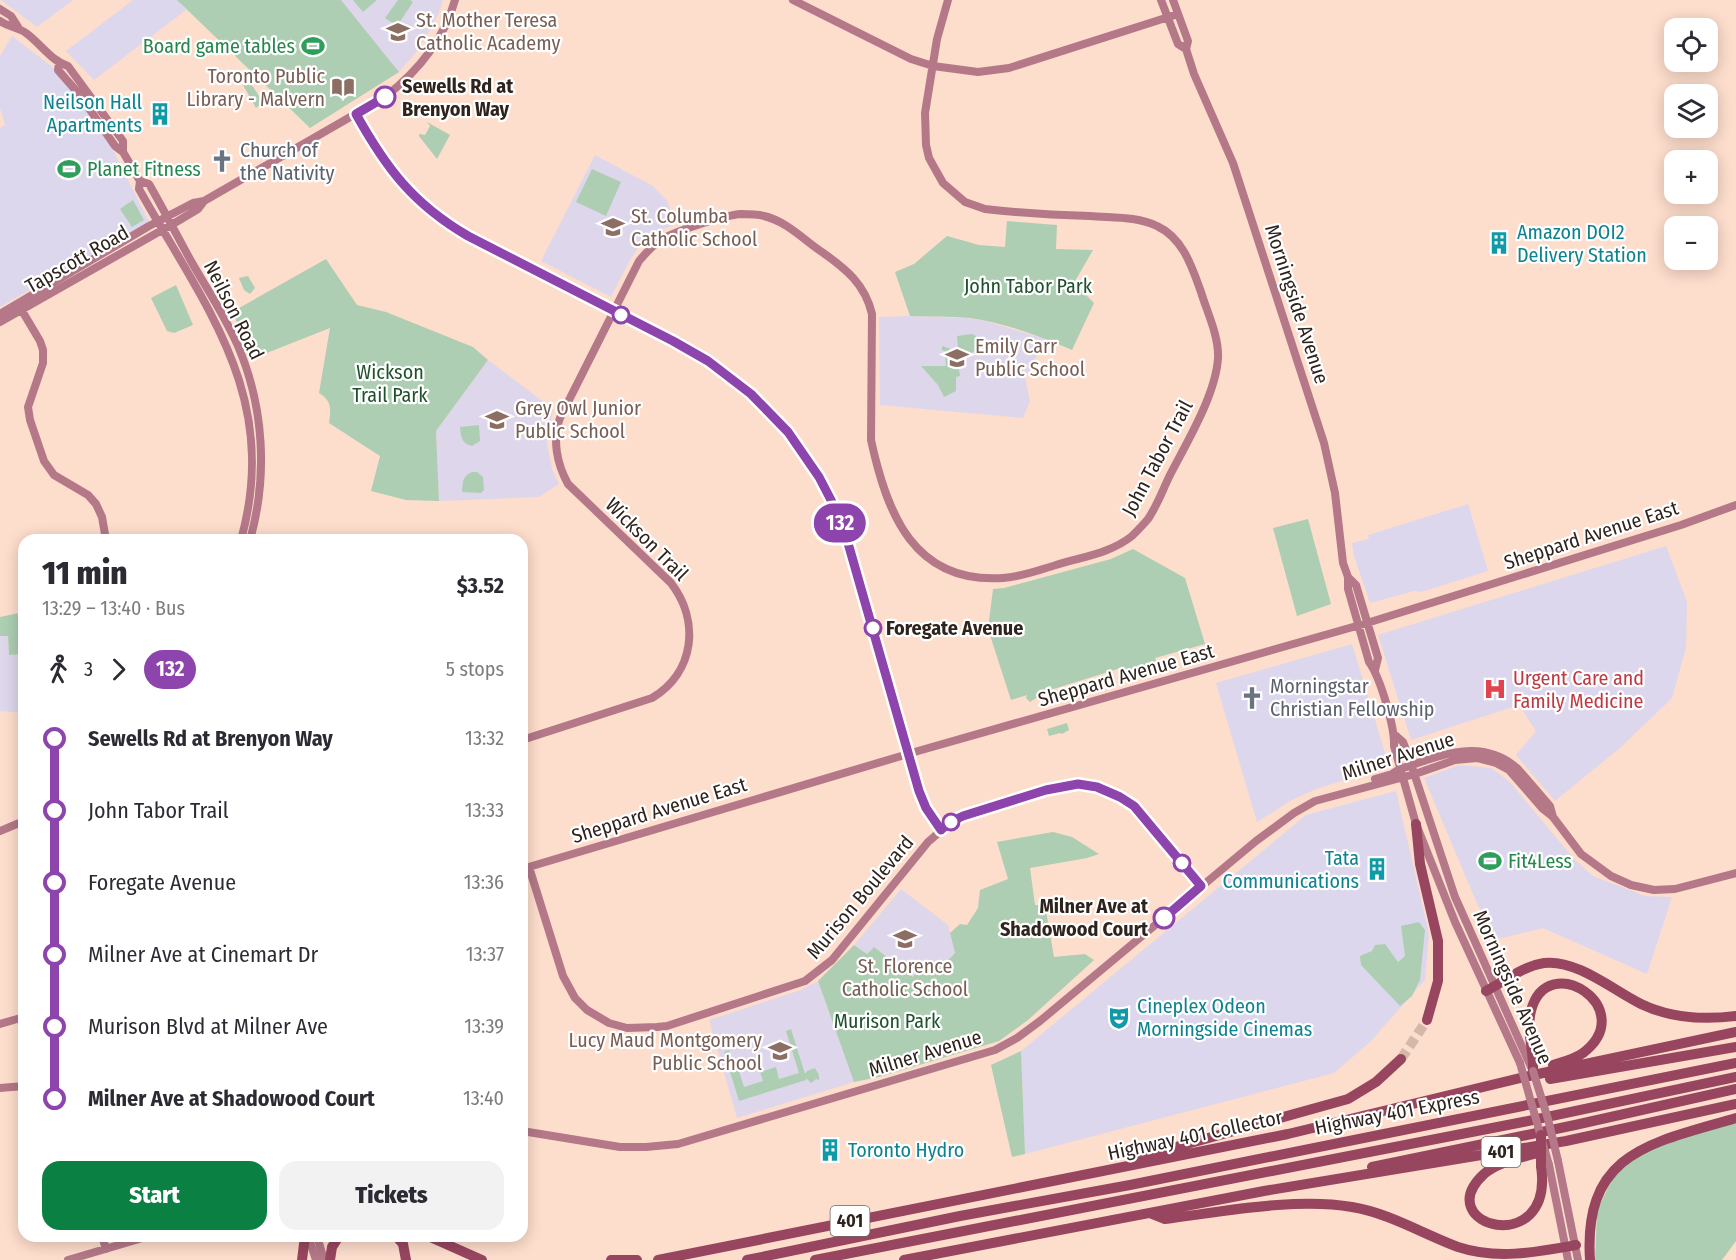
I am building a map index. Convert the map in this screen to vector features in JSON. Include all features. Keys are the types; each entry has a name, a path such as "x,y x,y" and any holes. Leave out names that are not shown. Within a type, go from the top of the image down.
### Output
{"highway":[{"path":"1416,824 1420,864 1438,941 1438,981 1428,1020"},
{"path":"1486,991 1530,966 1562,963 1642,1004 1664,1012 1686,1018 1736,1016"},
{"path":"1566,983 1580,987 1592,996 1600,1009 1601,1026 1594,1044 1581,1055 1529,1065 1531,1012 1535,1001 1543,991 1552,985 1566,983"},
{"name":"Highway 401 Collector","path":"658,1260 1288,1134 1529,1065 1736,1032"},
{"path":"1529,1065 1547,1079 1736,1047"},
{"path":"1043,1184 1347,1099 1376,1082 1401,1059"},
{"name":"Highway 401 Express","path":"747,1260 1736,1063"},
{"name":"Highway 401 Express","path":"815,1260 1523,1122 1736,1077"},
{"path":"1264,1191 1275,1185 1552,1130 1736,1089"},
{"name":"401","path":"904,1260 1264,1191 1566,1141 1736,1104"},
{"path":"1590,1260 1592,1213 1595,1199 1618,1165 1645,1146 1736,1118"},
{"path":"1534,1225 1542,1204 1545,1165 1541,1136"},
{"path":"1486,1233 1479,1228 1470,1207 1471,1194 1477,1181 1486,1172 1499,1166 1558,1146 1566,1141"},
{"path":"1150,1213 1165,1219 1286,1205 1334,1204 1370,1211 1461,1248 1479,1252 1514,1254 1571,1246"},
{"path":"302,1260 306,1242"},
{"path":"330,1260 335,1242"},
{"path":"401,1242 406,1260"},
{"path":"442,1242 483,1260"},
{"path":"611,1260 637,1260"}],"street":[{"name":"Tapscott Road","path":"0,322 20,307 169,221 193,203 204,201 385,97 412,73 435,44 455,0"},
{"path":"793,0 897,54 933,66 967,71 995,71 1178,14"},
{"name":"John Tabor Trail","path":"613,311 639,261 660,240 728,216 755,215 775,220 845,269 867,297 872,314 871,440 874,455 897,522 921,552 943,568 963,575 980,578 1006,578 1112,549 1132,536 1149,518 1190,436 1216,373 1218,355 1216,338 1192,266 1185,252 1158,226 1121,218 985,209 965,202 943,183 929,158 924,124 939,28 948,0"},
{"name":"Morningside Avenue","path":"1161,0 1178,44 1186,49"},
{"name":"Morningside Avenue","path":"1173,0 1188,41 1186,49 1194,74 1236,172 1324,443 1335,493 1343,563 1348,577 1356,585 1363,624 1378,658 1375,670 1395,735 1394,746 1416,824 1455,922 1486,991 1529,1065 1541,1136"},
{"name":"Neilson Road","path":"0,9 11,16 18,27 59,63 58,70 93,106 115,146 123,152 140,181 139,189 159,226 222,314 237,345 255,402 261,460 258,502 251,534"},
{"name":"Neilson Road","path":"0,21 6,25 18,27"},
{"path":"356,114 389,168 431,212 468,236 683,346 718,368 737,382 771,414 804,454 828,494 848,543 922,800 931,818 941,830"},
{"name":"Neilson Road","path":"140,181 149,184 169,221 228,348 241,382 251,441 251,484 242,534"},
{"name":"Tapscott Road","path":"0,314 20,307"},
{"path":"20,307 43,350 43,363 28,407 44,461 54,475 88,495 96,504 102,517 105,534"},
{"name":"Wickson Trail","path":"528,738 652,698 669,685 676,676 689,646 686,608 678,592 573,489 564,476 557,454 556,432 560,418 613,311"},
{"name":"Sheppard Avenue East","path":"528,867 909,753 1363,624 1681,525 1736,505"},
{"name":"Morningside Avenue","path":"1395,735 1403,742 1455,897 1529,1065 1554,1140 1571,1246 1568,1260"},
{"name":"Milner Avenue","path":"1402,773 1411,765 1458,751 1479,750 1505,760 1518,769 1550,806 1553,817"},
{"name":"Milner Avenue","path":"528,1132 620,1147 646,1148 678,1144 995,1050 1017,1038 1040,1021 1201,886 1294,813 1316,801 1363,783 1392,774 1415,774 1465,758 1477,758 1496,763 1509,770 1543,809 1553,817 1581,854 1611,876 1632,885 1654,890 1675,889 1736,873"},
{"name":"Murison Boulevard","path":"528,877 563,976 572,994 584,1007 609,1023 627,1028 667,1026 805,981 832,960 922,849 950,822 1046,790 1078,784 1097,787 1120,797 1134,806 1201,886"},
{"path":"0,831 18,824"},
{"path":"0,1024 18,1019"},
{"path":"0,1088 18,1086"},
{"name":"Morningside Avenue","path":"1545,1165 1571,1246 1578,1260"},
{"path":"104,1242 106,1249"},
{"path":"68,1260 129,1242"},
{"path":"309,1242 316,1260"},
{"path":"319,1242 324,1260"}],"shaded area":[{"path":"1,0 73,0 37,27"},
{"path":"133,0 178,0 186,10 94,80 66,51"},
{"name":"St. Mother Teresa Catholic Academy","path":"341,0 443,0 438,15 419,49 399,72"},
{"path":"12,36 59,72 112,148 149,222 0,307 0,128 5,125 0,108 0,56"},
{"name":"St. Columba Catholic School","path":"595,155 653,186 668,202 674,225 647,239 639,247 611,297 541,261"},
{"name":"Emily Carr Public School","path":"910,316 985,321 1046,339 1025,378 1030,401 1023,418 880,405 879,317"},
{"name":"Grey Owl Junior Public School","path":"488,360 553,409 547,443 552,469 559,484 539,497 439,501 436,431"},
{"path":"1468,504 1488,571 1421,592 1414,591 1370,603 1354,556 1352,543 1369,539 1368,535"},
{"path":"1666,546 1687,602 1686,648 1672,698 1621,747 1555,801 1516,755 1536,731 1519,705 1411,740 1378,635"},
{"path":"0,636 8,636 9,655 18,654 18,712 0,711"},
{"path":"1352,644 1389,766 1316,789 1292,800 1257,822 1216,683"},
{"path":"1459,765 1491,768 1510,782 1574,859 1593,876 1645,896 1672,897 1647,974 1543,928 1494,940 1424,778"},
{"path":"1396,791 1429,934 1425,980 1370,1042 1334,1073 1025,1154 1021,1051 1306,815"},
{"name":"St. Florence Catholic School","path":"901,889 948,925 955,953 940,968 913,977 874,947 867,954 854,945"},
{"name":"Lucy Maud Montgomery Public School","path":"818,981 854,1082 737,1118 709,1020 801,990"}],"green space":[{"path":"177,0 341,0 399,72 310,128"},
{"path":"353,0 377,0 363,12"},
{"path":"398,0 413,2 397,26 385,18"},
{"path":"250,82 261,104 256,108 243,85"},
{"path":"427,122 450,135 437,159 419,136 419,134 425,135 430,126"},
{"path":"592,169 621,182 606,216 576,202"},
{"path":"133,200 144,220 132,227 120,209"},
{"name":"John Tabor Park","path":"1007,221 1057,225 1056,249 1093,250 1074,283 1094,303 1072,350 1022,331 983,320 962,317 910,316 895,272 914,264 947,236 979,245 1005,247"},
{"name":"Wickson Trail Park","path":"326,259 357,305 386,312 473,347 488,360 436,431 439,501 406,500 371,491 380,456 329,423 330,406 319,393 330,328 254,358 232,312"},
{"path":"248,276 255,288 250,294 244,290 239,278"},
{"path":"176,285 193,325 174,333 167,331 151,298"},
{"path":"972,334 976,336 977,350 970,354 962,353 958,350 957,336"},
{"path":"942,346 956,351 960,376 956,377 956,391 944,397 938,385 921,366 946,366 945,351 942,350"},
{"path":"479,425 480,441 472,446 466,443 461,437 460,427"},
{"path":"472,472 477,472 483,477 484,490 481,493 462,492 465,477"},
{"path":"1308,519 1331,604 1297,616 1273,528"},
{"path":"1133,549 1185,578 1205,644 1155,658 1160,669 1128,678 1124,667 1047,691 1030,702 1026,698 1027,695 1011,700 988,629 993,589 1111,559"},
{"path":"18,613 18,654 9,655 8,636 0,636 0,617"},
{"path":"1067,723 1069,730 1062,734 1049,736 1047,729"},
{"name":"Murison Park","path":"1053,832 1072,837 1099,854 1030,868 1035,905 1045,905 1054,957 1085,954 1094,960 1028,1020 999,1041 879,1077 854,1082 818,981 854,945 867,954 874,947 913,977 925,960 940,968 955,953 950,933 960,924 967,925 978,908 980,890 1008,879 997,842"},
{"path":"1419,922 1425,930 1420,980 1412,996 1400,1006 1361,965 1360,956 1372,951 1375,945 1385,944 1398,962 1405,956 1401,926"},
{"path":"791,1029 805,1074 815,1068 819,1080 816,1079 811,1083 806,1078 806,1080 739,1101 724,1052 729,1050 744,1087 763,1081 760,1072 776,1067 779,1079 799,1073 786,1031"},
{"path":"1021,1051 1025,1154 1012,1157 991,1065"},
{"path":"1736,1122 1736,1241 1722,1260 1595,1260 1597,1211 1613,1177 1642,1153 1666,1143"}],"tunnel":[{"path":"1401,1059 1427,1020"}],"bus line":[{"name":"132","path":"385,97 356,114 384,162 422,205 468,236 673,341 718,368 751,394 798,445 828,494 848,543 919,791 931,818 941,830 950,822 963,816 1003,802 1066,785 1078,784 1106,789 1134,806 1201,886 1164,918"}],"place":[{"name":"St. Mother Teresa Catholic Academy","path":"398,32"},
{"name":"Board game tables","path":"313,46"},
{"name":"Toronto Public Library - Malvern","path":"343,87"},
{"name":"Sewells Rd at Brenyon Way","path":"385,97"},
{"name":"Neilson Hall Apartments","path":"160,114"},
{"name":"Church of the Nativity","path":"222,161"},
{"name":"Planet Fitness","path":"69,169"},
{"name":"St. Columba Catholic School","path":"613,227"},
{"name":"Amazon DOI2 Delivery Station","path":"1499,243"},
{"name":"Emily Carr Public School","path":"957,358"},
{"name":"Grey Owl Junior Public School","path":"497,420"},
{"name":"Foregate Avenue","path":"873,628"},
{"name":"Urgent Care and Family Medicine","path":"1495,689"},
{"name":"Morningstar Christian Fellowship","path":"1252,698"},
{"name":"Fit4Less","path":"1490,861"},
{"name":"Tata Communications","path":"1377,869"},
{"name":"Milner Ave at Shadowood Court","path":"1164,918"},
{"name":"St. Florence Catholic School","path":"905,939"},
{"name":"Cineplex Odeon Morningside Cinemas","path":"1119,1018"},
{"name":"Lucy Maud Montgomery Public School","path":"780,1051"},
{"name":"Toronto Hydro","path":"830,1150"}]}
